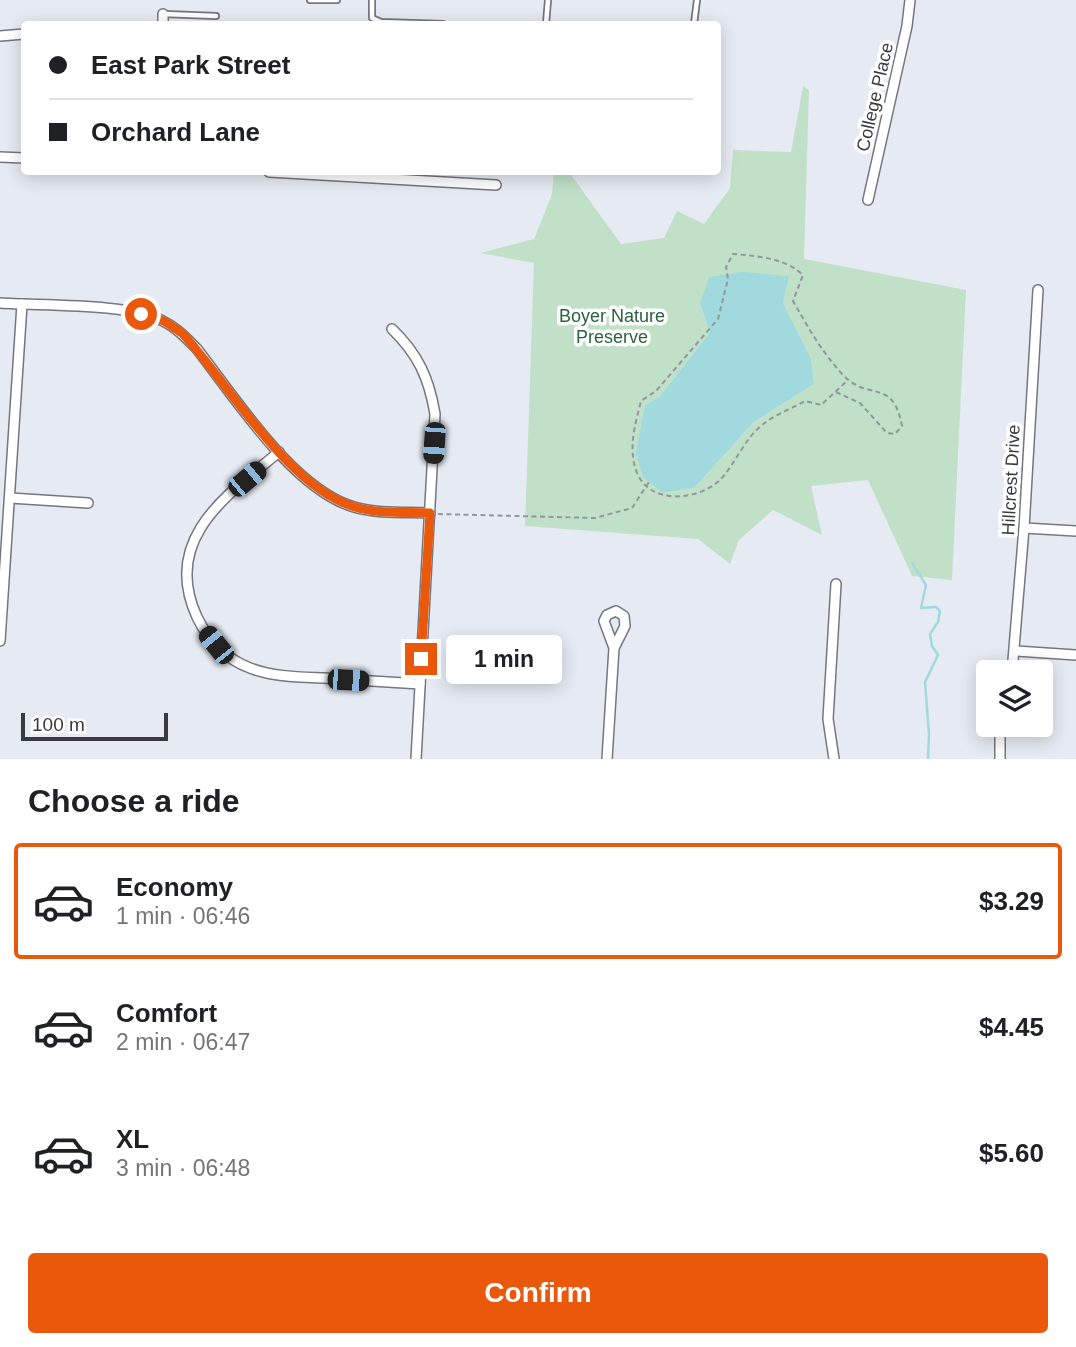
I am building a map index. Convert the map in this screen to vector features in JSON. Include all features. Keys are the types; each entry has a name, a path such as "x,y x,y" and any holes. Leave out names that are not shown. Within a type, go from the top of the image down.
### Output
{"street":[{"name":"College Place","path":"868,201 907,26 910,0"},
{"path":"0,36 21,34"},
{"path":"0,157 21,158"},
{"path":"402,175 438,176 496,185"},
{"name":"Hillcrest Drive","path":"1014,660 1038,290"},
{"path":"0,303 130,311 164,321 182,333 197,349 279,452 314,488 340,501 369,510 430,513"},
{"path":"0,641 22,304"},
{"path":"392,329 421,362 430,387 435,414 416,759"},
{"path":"279,452 231,492 196,533 187,568 188,585 192,603 206,633 229,657 250,668 277,676 420,684"},
{"path":"10,498 88,503"},
{"path":"1024,528 1076,531"},
{"path":"834,759 828,719 836,584"},
{"path":"607,759 614,649"},
{"path":"1016,651 1076,655"},
{"path":"1000,737 1000,759"}],"lane":[{"path":"310,0 337,0"},
{"path":"372,0 372,18 379,21"},
{"path":"546,21 548,0"},
{"path":"694,21 697,0"},
{"path":"163,19 216,16"}],"path":[{"path":"836,393 860,403 887,433 895,434 902,426 899,408 893,399 848,380 818,346 793,301 803,275 794,267 764,257 733,254 726,267 728,279 718,319 656,391 641,401 632,440 637,474 646,487 676,498 698,494 719,481 761,426 805,401 821,405 848,380"},
{"path":"430,513 595,518 632,508 649,482"}],"green space":[{"name":"Boyer Nature Preserve","path":"803,86 809,90 804,259 966,290 952,580 912,576 868,480 811,486 822,535 773,510 739,540 730,564 698,539 525,526 534,263 480,253 534,239 552,194 554,175 571,175 621,244 664,238 677,211 704,224 730,188 733,150 791,152","holes":["783,303 811,358 814,384 754,422 695,487 645,405 660,396 710,332 700,304"]}],"water":[{"path":"743,272 789,276 783,303 811,358 814,384 754,422 695,487 663,493 643,477 636,453 645,405 660,396 710,332 700,304 709,277"}],"waterway":[{"path":"912,563 926,585 921,608 936,607 940,611 938,622 930,634 932,646 938,655 925,682 928,759"}],"route":[{"path":"141,314 164,321 182,333 279,452 314,488 355,507 430,513 421,659"}]}
